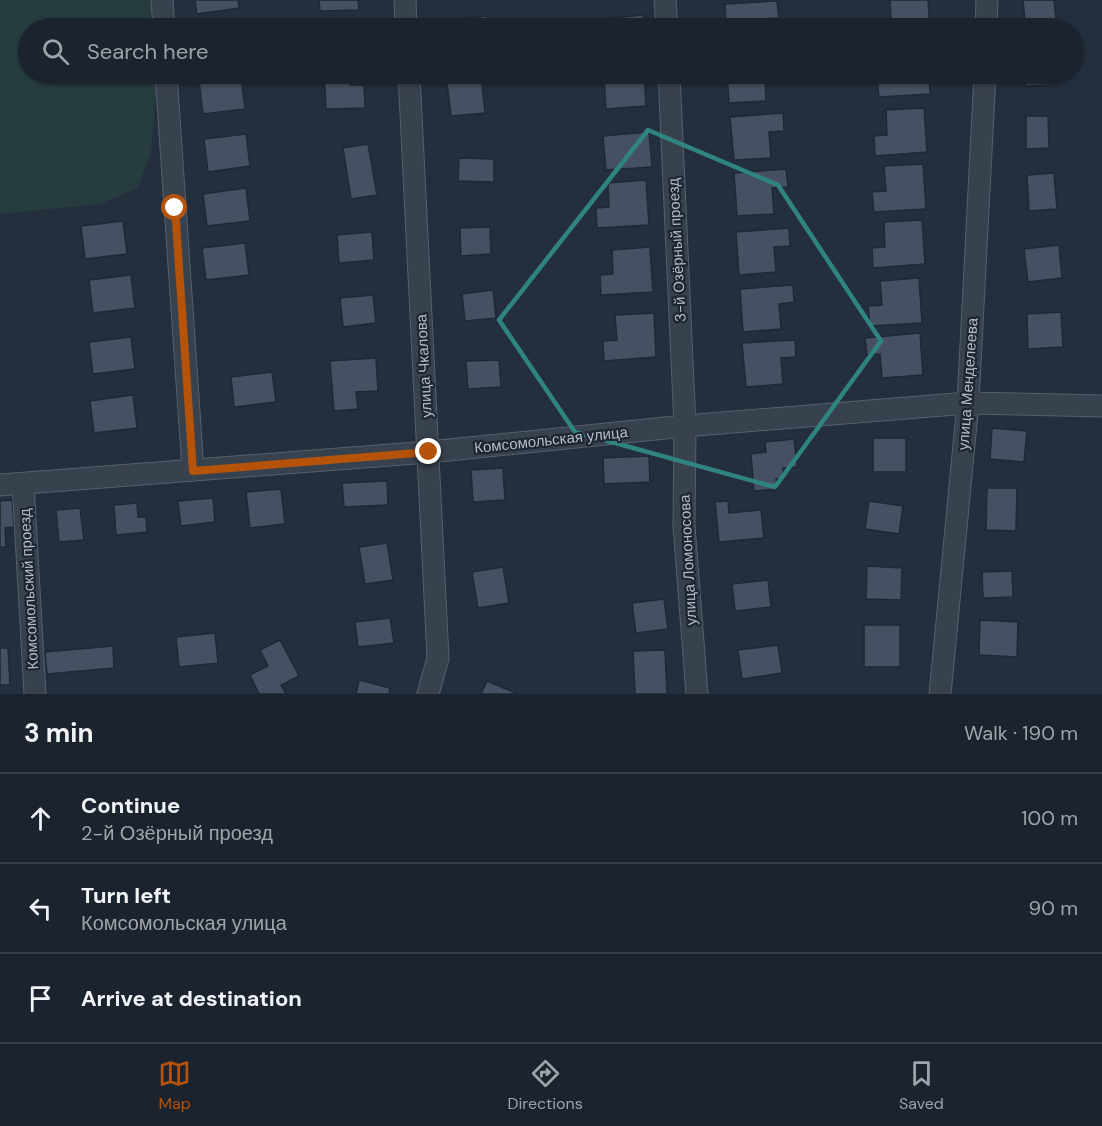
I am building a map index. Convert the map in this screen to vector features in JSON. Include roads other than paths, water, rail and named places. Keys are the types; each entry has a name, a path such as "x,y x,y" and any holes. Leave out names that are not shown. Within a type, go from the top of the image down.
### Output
{"street":[{"path":"162,0 163,18"},
{"path":"405,0 406,18"},
{"path":"665,0 666,18"},
{"path":"986,18 987,0"},
{"path":"167,84 193,471"},
{"name":"улица Чкалова","path":"410,84 438,658 428,694"},
{"name":"3-й Озёрный проезд","path":"669,84 685,426"},
{"name":"улица Менделеева","path":"940,694 969,403 985,84"},
{"name":"Комсомольская улица","path":"0,486 429,452 685,426 969,403 1102,406"},
{"name":"улица Ломоносова","path":"685,426 684,526 697,694"},
{"name":"Комсомольский проезд","path":"23,484 35,694"}]}
